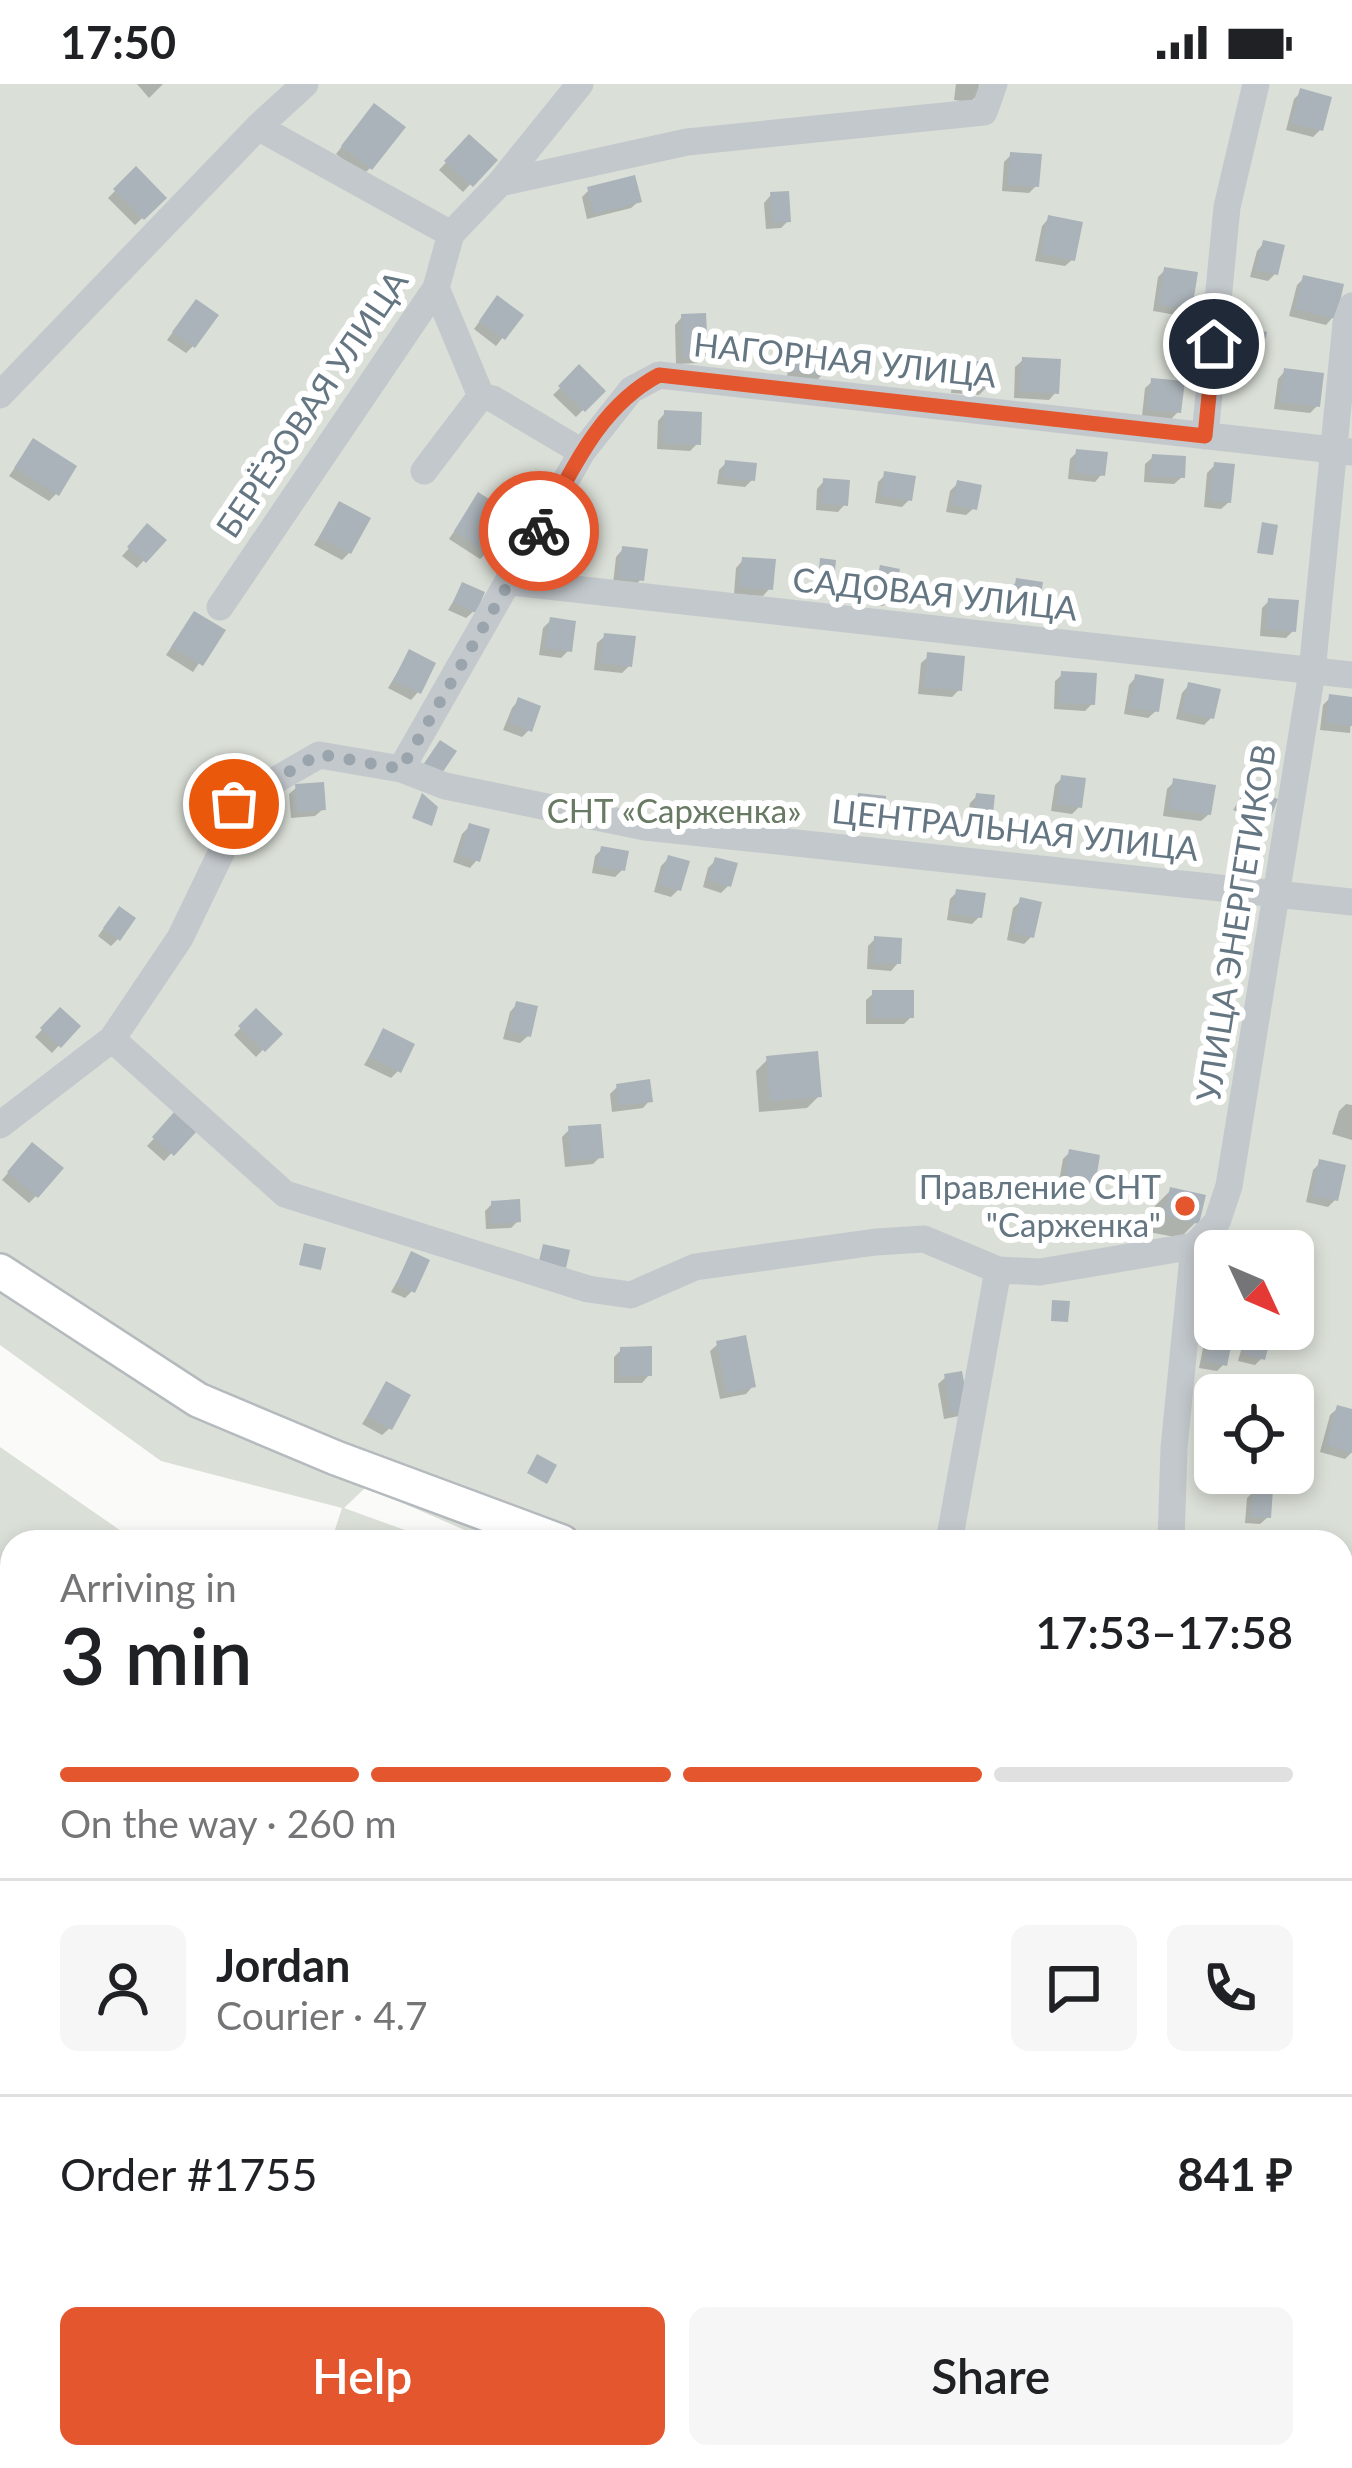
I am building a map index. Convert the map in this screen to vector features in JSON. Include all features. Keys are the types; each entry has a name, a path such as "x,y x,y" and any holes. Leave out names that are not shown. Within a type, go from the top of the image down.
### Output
{"main road":[{"path":"10,1278 198,1400 336,1458 530,1530"}],"street":[{"path":"0,395 304,84"},
{"name":"БЕРЁЗОВАЯ УЛИЦА","path":"220,607 436,288 451,234 500,183 580,84"},
{"path":"500,183 687,142 984,112 994,84"},
{"path":"1205,436 1227,207 1256,84"},
{"path":"258,127 451,234"},
{"path":"436,288 481,396"},
{"name":"УЛИЦА ЭНЕРГЕТИКОВ","path":"1209,1230 1217,1222 1229,1186 1279,895 1342,451 1346,323 1352,306"},
{"name":"НАГОРНАЯ УЛИЦА","path":"401,769 582,452 631,390 659,375 1342,451"},
{"path":"481,396 582,452"},
{"path":"424,472 481,396"},
{"name":"САДОВАЯ УЛИЦА","path":"511,582 1352,675"},
{"name":"ЦЕНТРАЛЬНАЯ УЛИЦА","path":"112,1039 180,938 222,850 234,804 319,754 401,769 445,787 645,826 1352,902"},
{"path":"0,1125 112,1039 285,1194 588,1289 631,1295 695,1267 908,1240 924,1240 998,1270 1040,1272 1194,1246"},
{"name":"УЛИЦА ЭНЕРГЕТИКОВ","path":"1171,1530 1174,1448 1194,1246"},
{"path":"951,1530 998,1270"}],"green space":[{"name":"СНТ «Сарженка»","path":"0,84 1352,84 1352,1530 465,1530 366,1487 344,1508 405,1530 335,1530 342,1508 161,1461 0,1345"},
{"path":"0,1447 120,1530 0,1530"}],"building":[{"path":"1300,88 1332,97 1323,131 1291,123"},
{"path":"374,103 406,127 372,170 341,146"},
{"path":"469,134 498,160 473,187 444,161"},
{"path":"1010,152 1042,154 1039,187 1008,185"},
{"path":"136,166 167,198 144,220 113,189"},
{"path":"635,175 642,202 594,214 587,187"},
{"path":"789,191 791,222 773,223 770,192"},
{"path":"1048,215 1083,222 1075,261 1041,254"},
{"path":"1263,240 1285,245 1278,275 1256,270"},
{"path":"1164,267 1198,272 1192,310 1159,305"},
{"path":"1303,275 1344,284 1336,319 1295,309"},
{"path":"497,295 524,315 505,340 479,321"},
{"path":"196,299 219,315 195,348 172,332"},
{"path":"706,313 708,356 683,358 681,314"},
{"path":"1234,324 1267,332 1261,358 1227,350"},
{"path":"797,345 830,350 826,376 793,371"},
{"path":"1022,357 1061,359 1059,394 1020,391"},
{"path":"959,360 991,362 989,389 957,387"},
{"path":"579,364 606,391 585,412 558,386"},
{"path":"1284,368 1324,373 1320,407 1280,402"},
{"path":"1151,378 1185,381 1181,413 1148,410"},
{"path":"664,410 702,412 701,445 663,443"},
{"path":"33,438 77,466 59,496 14,468"},
{"path":"1076,449 1108,452 1105,476 1074,473"},
{"path":"1152,454 1186,456 1185,478 1150,476"},
{"path":"725,460 757,463 755,481 723,478"},
{"path":"1214,462 1235,464 1231,503 1210,501"},
{"path":"884,471 916,476 912,501 881,496"},
{"path":"823,478 850,480 848,506 822,504"},
{"path":"957,480 982,485 977,510 952,505"},
{"path":"478,492 514,515 490,554 454,531"},
{"path":"339,501 371,518 351,554 319,537"},
{"path":"1262,522 1278,525 1273,555 1257,553"},
{"path":"147,523 167,540 146,563 127,547"},
{"path":"622,546 648,549 644,581 619,578"},
{"path":"742,557 776,559 773,590 739,587"},
{"path":"820,558 836,560 833,592 817,590"},
{"path":"880,565 900,569 893,601 874,597"},
{"path":"1016,578 1043,582 1039,609 1012,605"},
{"path":"462,582 485,592 476,613 453,602"},
{"path":"1268,598 1299,600 1296,632 1266,629"},
{"path":"194,611 226,630 203,666 171,647"},
{"path":"550,617 576,621 572,652 545,648"},
{"path":"604,633 636,636 632,667 600,663"},
{"path":"409,649 436,663 421,694 393,681"},
{"path":"927,652 965,656 962,691 924,687"},
{"path":"1061,671 1097,673 1095,705 1059,703"},
{"path":"1135,674 1164,679 1159,712 1130,708"},
{"path":"1188,682 1221,689 1214,719 1182,712"},
{"path":"1329,694 1352,697 1352,726 1326,723"},
{"path":"518,697 541,706 532,732 509,723"},
{"path":"440,740 457,751 440,776 423,765"},
{"path":"1061,775 1086,778 1082,808 1057,804"},
{"path":"1173,778 1216,785 1211,815 1169,809"},
{"path":"324,782 326,810 297,812 295,784"},
{"path":"1244,787 1278,799 1272,814 1239,802"},
{"path":"422,793 438,807 432,826 412,818"},
{"path":"858,793 886,796 884,822 855,819"},
{"path":"976,793 995,795 992,823 972,820"},
{"path":"469,823 490,829 480,862 459,855"},
{"path":"601,846 629,851 625,871 597,866"},
{"path":"668,855 690,861 681,891 659,885"},
{"path":"715,857 738,863 731,887 708,880"},
{"path":"956,889 986,893 982,918 952,914"},
{"path":"1020,897 1042,902 1034,938 1012,933"},
{"path":"119,906 136,918 120,941 103,928"},
{"path":"874,936 902,938 901,964 873,963"},
{"path":"872,990 914,990 914,1018 872,1018"},
{"path":"516,1001 538,1006 531,1037 509,1032"},
{"path":"60,1007 81,1026 61,1048 40,1028"},
{"path":"256,1008 283,1034 265,1052 238,1026"},
{"path":"383,1028 415,1044 401,1073 369,1057"},
{"path":"818,1051 822,1097 770,1101 766,1056"},
{"path":"650,1079 653,1102 619,1106 616,1084"},
{"path":"175,1111 197,1131 174,1156 152,1137"},
{"path":"601,1124 604,1158 571,1161 568,1126"},
{"path":"32,1142 64,1168 38,1198 7,1172"},
{"path":"1069,1149 1100,1155 1095,1186 1064,1180"},
{"path":"1319,1159 1346,1165 1338,1201 1312,1196"},
{"name":"Правление СНТ \"Сарженка\"","path":"1170,1187 1206,1195 1199,1224 1164,1216"},
{"path":"520,1199 521,1222 492,1224 491,1201"},
{"path":"304,1243 326,1248 321,1270 299,1265"},
{"path":"543,1244 570,1250 566,1268 539,1261"},
{"path":"411,1251 430,1260 415,1293 396,1284"},
{"path":"1052,1300 1070,1301 1068,1322 1051,1321"},
{"path":"746,1335 756,1387 727,1393 716,1341"},
{"path":"652,1346 652,1376 620,1377 620,1347"},
{"path":"1207,1350 1230,1350 1227,1366 1205,1361"},
{"path":"1245,1350 1268,1350 1265,1360 1244,1354"},
{"path":"962,1371 969,1410 951,1413 944,1374"},
{"path":"386,1381 411,1395 392,1430 367,1416"},
{"path":"1337,1405 1352,1409 1352,1453 1326,1445"},
{"path":"537,1454 557,1465 547,1484 527,1473"},
{"path":"1253,1494 1273,1494 1271,1518 1251,1517"}],"way so far":[{"path":"234,804 319,754 401,769 539,531"}],"place":[{"name":"Правление СНТ \"Сарженка\"","path":"1185,1206"}],"route":[{"path":"539,531 604,421 631,390 659,375 1205,436 1214,344"}]}
